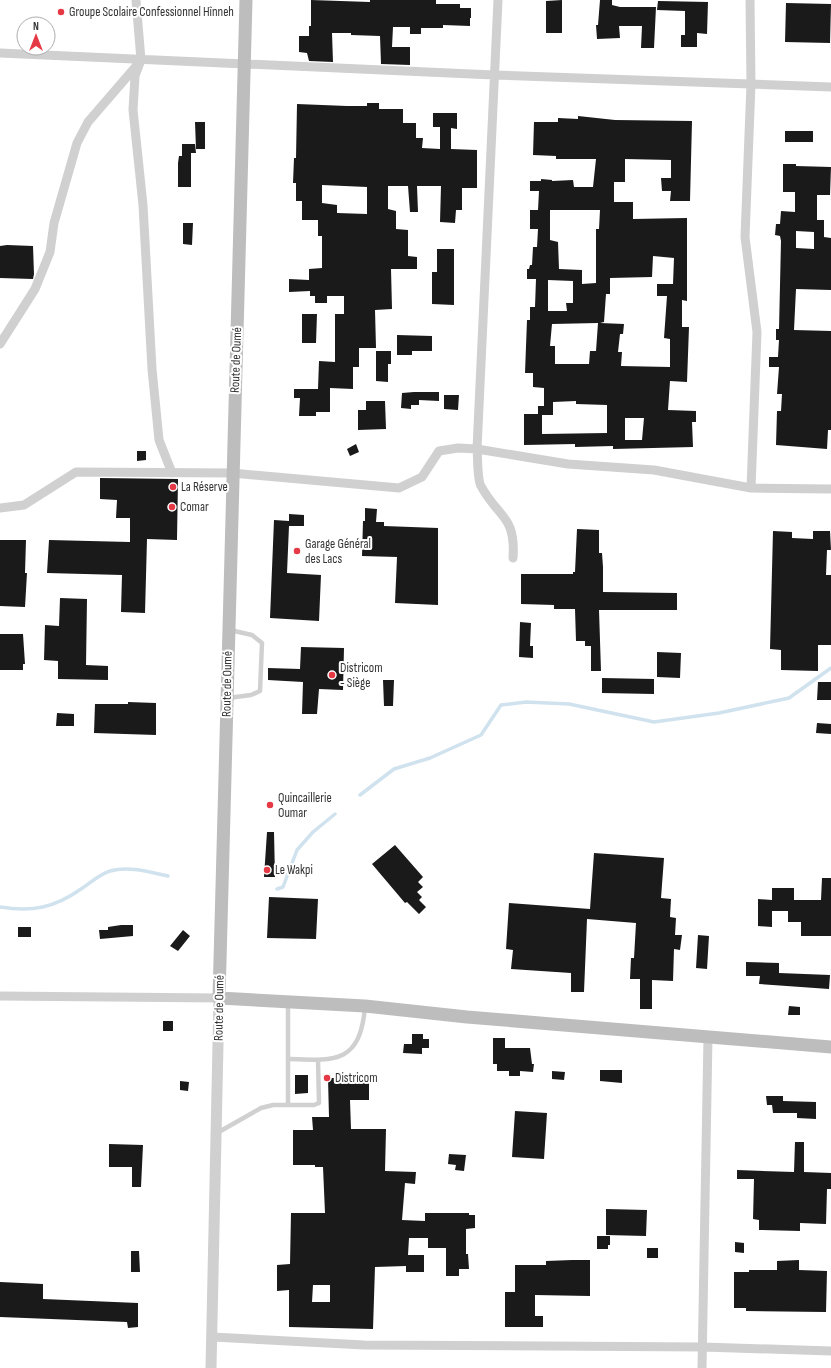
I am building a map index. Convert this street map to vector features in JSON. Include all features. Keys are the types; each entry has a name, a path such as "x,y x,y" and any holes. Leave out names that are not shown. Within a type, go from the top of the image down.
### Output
{"main road":[{"name":"Route de Oumé","path":"219,998 232,473 246,0"},
{"path":"219,998 365,1006 467,1017 831,1047"}],"street":[{"path":"136,0 141,60 136,76 134,110 143,205 152,369 159,440 172,473"},
{"path":"498,0 477,449 480,485 507,519 514,540 513,558"},
{"path":"750,0 752,84 745,237 757,332 751,488"},
{"path":"0,53 494,75 831,87"},
{"path":"0,344 34,289 50,252 54,223 77,143 88,122 141,60"},
{"path":"0,508 24,505 76,472 232,473 399,488 422,477 439,451 458,448 477,449 568,464 654,470 751,488 831,489"},
{"path":"0,996 219,998"},
{"name":"Route de Oumé","path":"211,1368 219,998"},
{"path":"702,1368 708,1037"},
{"path":"212,1337 364,1345 703,1347 831,1351"}],"lane":[{"path":"226,699 251,695 260,691 262,643 252,634 228,629"},
{"path":"288,1002 288,1104"},
{"path":"289,1059 318,1060 341,1056 351,1048 361,1032 365,1006"},
{"path":"217,1133 261,1108 273,1104 319,1103 318,1060"}],"building":[{"path":"311,0 370,2 370,0 436,0 436,4 460,4 460,8 471,8 470,26 443,25 443,28 421,28 421,34 410,34 410,27 393,27 392,47 410,47 410,65 381,64 380,36 351,35 351,33 332,33 333,62 309,61 307,53 299,52 299,36 309,36 309,26 311,26"},
{"path":"562,0 562,33 546,33 546,1"},
{"path":"600,0 612,0 612,5 620,7 656,7 654,48 641,48 642,26 619,26 620,38 597,39 596,25 598,25"},
{"path":"658,1 708,2 707,34 697,33 697,47 681,47 681,35 685,35 685,11 657,10"},
{"path":"786,3 831,4 830,43 785,42"},
{"path":"367,103 379,103 379,109 403,109 403,123 416,123 416,138 423,138 422,148 440,149 440,127 433,127 433,113 457,113 457,129 451,128 451,149 477,150 477,188 462,188 462,210 456,210 455,223 440,222 441,186 417,186 418,212 410,212 408,186 388,186 388,209 396,211 396,229 408,230 408,256 417,257 417,269 391,269 392,309 375,310 376,348 359,348 359,367 353,367 353,389 330,388 330,412 316,412 316,416 299,416 300,398 294,398 294,389 318,389 319,361 335,362 335,314 344,314 344,296 327,296 327,303 315,303 315,296 310,296 310,291 289,292 289,279 309,280 309,269 322,268 322,236 318,236 318,220 302,220 302,201 296,201 296,183 293,183 294,158 296,158 297,104 367,106","holes":["322,185 367,187 367,214 337,213 337,205 322,203"]},
{"path":"578,116 615,120 692,121 690,201 670,201 671,191 662,191 661,178 671,178 671,160 625,159 625,182 614,182 614,202 633,202 633,219 687,218 687,301 682,300 682,327 689,327 687,382 670,381 668,410 696,411 696,422 692,422 693,447 613,449 613,446 575,447 575,444 524,445 524,414 538,414 538,406 544,406 544,388 533,387 533,373 525,373 527,320 530,320 530,307 535,307 536,279 527,279 527,269 529,269 530,265 532,265 533,247 537,247 538,229 530,229 530,210 538,210 539,191 530,191 530,181 541,181 541,179 552,181 573,180 574,187 593,187 596,159 556,159 556,156 533,155 534,122 558,122 558,118 578,119","holes":["550,210 600,210 599,229 596,229 596,283 582,284 582,270 559,269 558,242 550,240","653,256 674,258 673,284 657,284 657,296 667,296 664,338 670,339 670,367 621,366 622,352 618,352 620,334 623,334 624,324 600,323 604,322 606,294 610,294 610,278 652,277","548,280 573,281 573,303 566,303 567,311 548,311","598,323 596,351 590,351 589,364 555,364 555,346 550,346 552,324","576,401 576,404 607,405 607,433 542,434 542,415 553,415 553,402","625,418 644,418 642,440 625,440"]},
{"path":"195,122 205,122 205,149 196,149"},
{"path":"785,131 813,131 813,142 785,142"},
{"path":"182,144 195,144 196,153 191,153 191,187 178,187 178,163 179,156 182,156"},
{"path":"783,164 831,167 830,195 817,195 817,220 824,220 824,237 831,238 831,290 796,289 794,330 831,331 831,430 828,430 827,449 776,445 777,411 781,411 782,394 777,394 779,367 769,367 769,357 778,357 779,340 776,340 776,329 779,329 781,241 780,236 775,235 776,224 780,224 781,211 795,212 795,192 783,192","holes":["796,231 814,232 814,249 796,248"]},
{"path":"183,223 193,223 192,245 183,244"},
{"path":"0,246 33,246 33,279 0,278"},
{"path":"437,249 454,249 454,305 432,304 432,272 437,272"},
{"path":"302,314 317,314 316,343 302,343"},
{"path":"397,335 432,336 432,351 412,351 412,355 397,355"},
{"path":"376,351 391,351 391,364 388,364 388,382 376,381"},
{"path":"439,392 439,401 419,400 419,405 411,405 411,409 401,408 402,393"},
{"path":"444,395 459,395 458,410 444,409"},
{"path":"366,401 385,401 386,429 358,430 358,410 366,410"},
{"path":"356,444 359,452 350,456 347,449"},
{"path":"137,451 146,451 146,460 137,461"},
{"path":"100,478 178,479 177,540 147,539 145,613 121,612 122,575 47,573 49,540 130,542 130,518 116,518 117,500 100,499"},
{"path":"365,508 377,509 376,522 384,522 384,526 438,528 438,605 395,603 397,557 362,556"},
{"path":"289,514 304,515 304,526 289,526 287,573 321,575 319,621 270,618 274,520 289,521"},
{"path":"577,529 599,530 599,553 602,553 603,567 603,592 677,593 677,610 599,610 601,671 591,671 591,646 585,646 585,641 576,641 575,609 554,609 554,605 521,604 521,574 573,574 573,572 575,572"},
{"path":"773,531 792,532 792,538 813,539 813,531 830,531 831,550 827,550 826,575 831,575 831,645 818,645 818,671 781,670 781,650 770,649"},
{"path":"0,540 26,540 25,573 27,573 25,607 0,606"},
{"path":"60,598 87,599 86,665 108,666 108,680 58,679 58,661 44,660 45,625 59,626"},
{"path":"520,622 531,623 530,646 533,646 533,658 519,657"},
{"path":"0,634 23,634 25,664 23,664 23,670 0,670"},
{"path":"301,647 344,648 343,690 319,689 317,714 302,714 303,682 268,680 268,668 300,669"},
{"path":"657,652 681,653 680,678 657,677"},
{"path":"602,678 654,679 654,694 602,693"},
{"path":"383,680 394,680 393,706 384,706"},
{"path":"818,682 831,682 831,700 817,700"},
{"path":"128,702 156,703 156,735 94,733 95,704 128,704"},
{"path":"57,713 74,714 74,726 56,726"},
{"path":"817,723 831,724 831,734 816,733"},
{"path":"267,832 274,832 275,877 264,877"},
{"path":"395,845 423,877 418,882 423,887 417,892 422,897 419,900 426,907 419,914 407,902 405,903 372,864"},
{"path":"594,853 664,858 661,898 671,899 670,917 676,918 675,935 682,935 680,950 674,949 673,981 652,980 652,1009 640,1009 640,979 630,979 631,958 634,958 636,923 587,919 584,992 571,992 571,973 511,969 513,950 506,949 509,903 590,909"},
{"path":"822,878 831,878 831,936 801,936 801,922 788,922 788,911 772,911 772,927 758,926 758,899 772,900 772,888 794,888 794,900 821,900"},
{"path":"269,897 318,899 316,939 267,938"},
{"path":"133,925 133,936 100,939 99,930 108,930 108,927"},
{"path":"18,927 31,927 31,937 18,937"},
{"path":"183,930 190,936 178,951 170,946"},
{"path":"698,935 709,936 707,969 696,968"},
{"path":"746,962 779,963 779,973 830,975 829,989 759,984 760,976 746,976"},
{"path":"789,1006 800,1007 800,1015 788,1015"},
{"path":"163,1021 173,1021 173,1031 163,1031"},
{"path":"412,1034 423,1034 423,1039 429,1039 429,1048 422,1048 422,1054 403,1053 404,1044 412,1044"},
{"path":"493,1038 505,1038 505,1048 530,1048 532,1064 534,1064 533,1072 520,1071 520,1076 509,1076 509,1071 497,1071 497,1064 493,1064"},
{"path":"600,1070 622,1070 622,1083 600,1081"},
{"path":"552,1071 565,1072 564,1080 552,1079"},
{"path":"295,1075 308,1075 308,1093 295,1094"},
{"path":"328,1078 369,1078 369,1100 350,1100 351,1129 386,1129 385,1171 416,1172 415,1184 405,1183 402,1220 425,1221 425,1213 469,1213 469,1215 475,1215 475,1228 466,1229 466,1254 468,1254 469,1269 459,1269 459,1276 446,1276 446,1248 428,1248 428,1238 409,1238 408,1255 424,1255 424,1272 406,1272 406,1266 375,1267 373,1329 289,1327 289,1290 277,1291 277,1265 290,1264 291,1213 325,1213 323,1167 315,1167 315,1165 293,1165 293,1130 313,1130 312,1117 329,1117","holes":["313,1285 330,1285 330,1302 312,1302"]},
{"path":"180,1081 189,1082 188,1091 180,1090"},
{"path":"766,1096 783,1096 783,1101 816,1102 816,1119 797,1118 797,1113 773,1113 772,1105 767,1105"},
{"path":"515,1111 547,1113 544,1159 512,1157"},
{"path":"795,1142 804,1142 804,1172 831,1173 831,1189 827,1189 826,1224 800,1223 800,1231 759,1230 759,1220 753,1219 754,1179 737,1179 737,1170 794,1172"},
{"path":"109,1144 143,1145 141,1187 132,1187 132,1167 109,1167"},
{"path":"449,1154 466,1155 464,1171 455,1170 456,1165 448,1164"},
{"path":"606,1209 647,1210 646,1236 606,1235"},
{"path":"597,1236 610,1236 610,1245 608,1245 608,1249 597,1249"},
{"path":"735,1242 744,1243 744,1253 735,1252"},
{"path":"647,1248 658,1248 658,1258 647,1258"},
{"path":"131,1251 139,1251 140,1272 131,1272"},
{"path":"590,1260 590,1296 535,1295 535,1316 543,1316 543,1327 505,1327 505,1292 515,1292 515,1265 546,1265 546,1261"},
{"path":"799,1260 799,1270 827,1271 826,1312 746,1311 746,1308 734,1308 734,1272 749,1272 749,1270 777,1270 777,1261"},
{"path":"0,1282 43,1284 43,1299 138,1303 138,1327 128,1328 127,1322 0,1317"}],"waterway":[{"path":"360,795 394,769 430,758 481,735 501,705 526,702 569,704 654,722 719,713 789,698 831,668"},
{"path":"277,889 283,887 297,850 313,832 335,814"},
{"path":"0,907 33,909 62,901 110,871 124,869 139,870 168,876"}],"place":[{"name":"Groupe Scolaire Confessionnel Hînneh","path":"61,12"},
{"name":"La Réserve","path":"173,487"},
{"name":"Comar","path":"172,507"},
{"name":"Garage Général des Lacs","path":"297,551"},
{"name":"Districom - Siège","path":"332,675"},
{"name":"Quincaillerie Oumar","path":"270,805"},
{"name":"Le Wakpi","path":"267,870"},
{"name":"Districom","path":"327,1078"}]}
